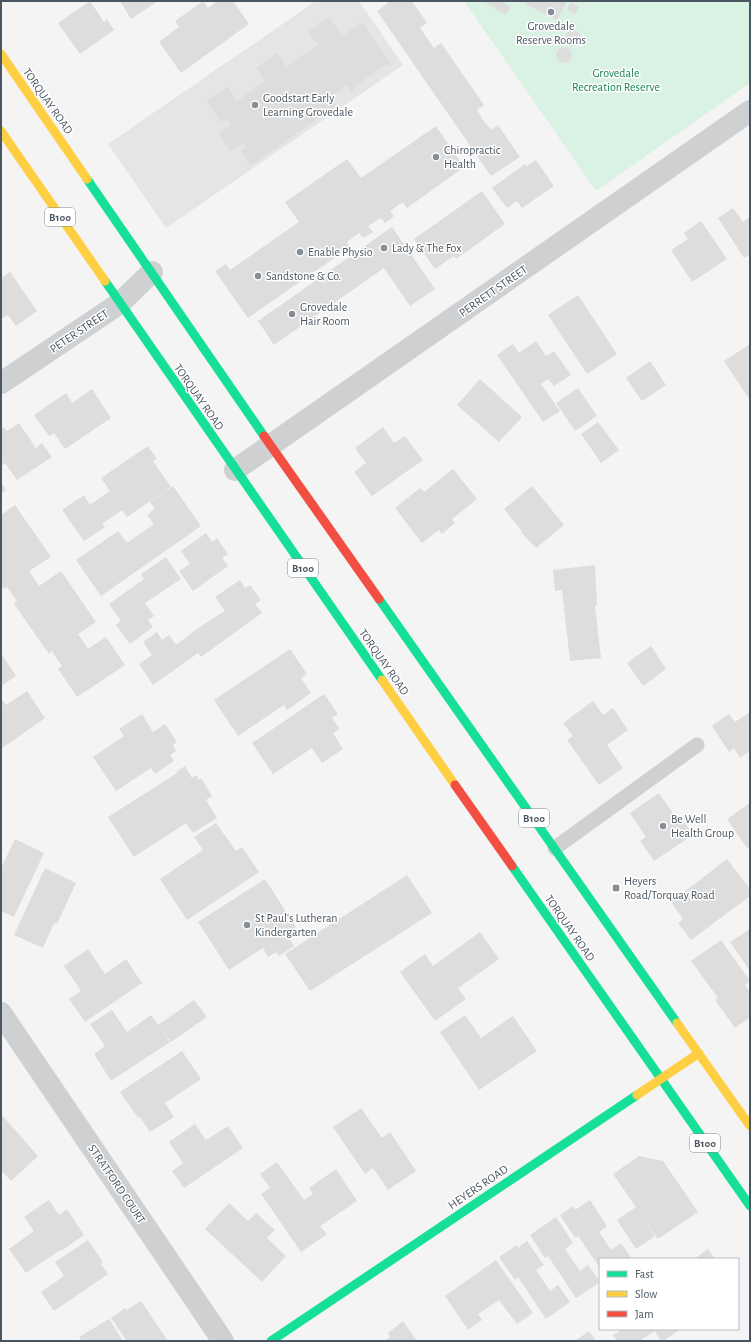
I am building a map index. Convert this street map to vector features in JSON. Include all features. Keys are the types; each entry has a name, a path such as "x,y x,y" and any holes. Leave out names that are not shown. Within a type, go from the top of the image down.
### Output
{"main road":[{"name":"TORQUAY ROAD","path":"1,54 271,445 750,1126"},
{"name":"TORQUAY ROAD","path":"1,131 235,470 750,1206"},
{"name":"HEYERS ROAD","path":"271,1341 699,1053"}],"street":[{"name":"PERRETT STREET","path":"235,470 750,111"},
{"name":"PETER STREET","path":"1,383 120,303 152,272"},
{"name":"STRATFORD COURT","path":"4,1023 223,1341"}],"lane":[{"path":"555,848 697,744"}],"shaded area":[{"name":"Goodstart Early Learning Grovedale","path":"316,1 359,1 403,65 166,228 108,144"}],"green space":[{"name":"Grovedale Recreation Reserve","path":"464,1 750,1 750,83 596,191"}],"building":[{"path":"90,1 104,22 107,19 114,30 80,54 58,23"},
{"path":"120,1 158,1 131,19"},
{"path":"203,1 208,8 217,1 233,1 249,24 181,73 159,42 179,27 175,21"},
{"path":"387,1 412,1 427,23 420,28 434,48 441,43 484,105 477,110 483,120 491,130 498,125 520,157 491,176 377,11 388,3"},
{"path":"487,1 501,1 511,7 506,15 486,3"},
{"name":"Grovedale Reserve Rooms","path":"526,1 567,1 557,20 525,4"},
{"path":"571,3 579,7 575,14 567,10"},
{"path":"329,17 342,36 362,22 391,64 388,66 387,64 353,88 355,90 352,92 347,85 330,98 335,106 251,166 241,151 246,147 243,143 230,151 218,134 231,125 226,119 221,122 207,101 228,87 237,101 265,81 256,68 277,53 287,67 318,45 308,32"},
{"path":"570,30 576,30 581,35 579,44 576,46 570,46 565,41 565,35"},
{"path":"561,47 567,47 572,52 570,61 567,63 561,63 556,58 556,52"},
{"path":"436,126 464,167 407,208 403,202 390,211 394,216 385,223 381,218 368,226 373,232 363,238 359,233 347,242 350,247 248,318 215,271 226,264 230,270 299,222 285,202 347,159 361,178"},
{"path":"536,160 554,186 522,208 517,201 507,208 492,188 525,164 527,166"},
{"path":"482,191 505,224 456,259 454,256 435,269 414,239"},
{"path":"733,208 743,222 750,217 750,254 744,258 718,218"},
{"path":"701,221 727,259 692,282 671,250 688,239 684,233"},
{"name":"Lady & The Fox","path":"392,227 435,289 410,306 384,268 274,345 258,321"},
{"path":"10,272 37,311 16,326 8,315 1,319 1,278"},
{"path":"578,295 617,354 587,374 548,315"},
{"path":"536,341 546,356 554,351 571,375 554,386 548,379 541,384 560,411 543,422 497,355 513,344 519,353"},
{"path":"750,344 750,400 724,361"},
{"path":"650,361 666,385 642,401 626,378"},
{"path":"480,379 522,417 499,442 457,405"},
{"path":"578,388 597,416 575,431 556,403"},
{"path":"92,389 111,418 65,449 54,433 49,436 34,415 66,393 72,403"},
{"path":"598,422 619,450 601,463 581,434"},
{"path":"19,423 36,448 42,443 52,457 17,480 5,463 1,466 1,429 4,427 7,431"},
{"path":"383,427 394,443 405,436 423,460 372,496 354,472 366,463 355,448"},
{"path":"148,446 157,459 153,461 171,487 127,517 122,510 102,524 105,527 84,541 62,510 84,495 90,505 110,491 101,478"},
{"path":"453,469 477,499 452,519 455,523 442,534 439,530 422,543 395,508 420,488 424,492"},
{"path":"1,482 6,490 1,493"},
{"path":"173,486 201,526 101,596 76,560 118,531 127,543 154,524 147,515 155,509 150,502"},
{"path":"532,486 564,525 536,548 521,532 522,531 504,509"},
{"path":"15,505 51,557 29,571 39,586 61,571 96,622 78,634 88,649 106,637 125,665 77,697 58,669 62,666 52,651 49,654 14,604 17,601 7,587 4,589 1,585 1,515"},
{"path":"206,533 212,542 217,538 228,554 222,558 228,566 193,591 179,571 190,564 181,551"},
{"path":"166,557 181,579 145,603 154,616 148,620 153,627 130,644 116,625 121,621 109,604 144,579 141,574"},
{"path":"595,565 597,605 595,606 601,658 570,661 562,590 555,591 553,570"},
{"path":"240,580 245,588 250,585 261,600 255,604 262,613 201,657 198,653 153,685 139,664 152,655 143,642 157,632 162,640 169,635 176,645 201,626 225,611 215,597"},
{"path":"651,646 666,669 643,686 627,663"},
{"path":"290,649 307,674 301,678 311,693 287,710 284,705 238,736 214,700"},
{"path":"1,653 16,676 1,686"},
{"path":"27,691 45,718 1,749 1,698 6,705"},
{"path":"324,694 338,714 332,718 340,729 333,733 343,749 322,763 312,748 273,774 252,743"},
{"path":"593,701 603,715 613,708 628,730 607,745 623,768 599,785 567,740 573,736 563,723"},
{"path":"750,712 750,751 740,758 734,748 729,752 712,726 729,714 735,722"},
{"path":"142,714 153,732 165,724 177,742 173,745 176,751 170,755 174,761 155,774 151,768 116,791 93,757 124,736 119,729"},
{"path":"185,766 192,778 196,775 199,780 201,778 212,796 206,800 217,818 193,833 186,823 134,857 108,817 177,773 176,772"},
{"name":"Be Well Health Group","path":"659,793 676,818 680,815 693,835 654,861 640,841 646,837 630,813"},
{"path":"750,803 750,847 747,848 727,819"},
{"path":"216,823 236,851 242,847 259,872 187,920 160,879 203,850 194,837"},
{"path":"15,839 44,853 14,917 1,911 1,866"},
{"path":"727,859 750,889 750,896 691,940 678,923 683,919 671,902"},
{"path":"45,868 76,883 57,924 54,923 43,948 14,935"},
{"path":"407,875 432,913 310,991 285,954"},
{"name":"St Paul's Lutheran Kindergarten","path":"265,879 296,927 286,934 294,946 279,956 276,952 268,957 263,948 229,970 198,922"},
{"path":"750,929 750,971 730,942"},
{"path":"480,932 499,959 458,988 466,999 435,1021 400,972 425,954 433,966"},
{"path":"721,940 750,981 745,985 750,992 750,1017 735,1028 715,1000 718,998 691,961"},
{"path":"88,949 105,974 126,959 142,983 85,1022 69,999 81,991 64,966"},
{"path":"194,1000 207,1017 171,1042 158,1025"},
{"path":"112,1010 127,1032 151,1015 170,1042 111,1081 94,1054 105,1046 90,1024"},
{"path":"465,1015 481,1038 513,1016 537,1051 479,1090 440,1032"},
{"path":"182,1051 201,1079 165,1103 174,1117 150,1132 120,1092"},
{"path":"361,1108 382,1138 390,1132 416,1171 388,1190 373,1168 365,1174 333,1127"},
{"path":"1,1114 38,1156 11,1181 1,1170"},
{"path":"195,1124 206,1140 228,1126 243,1148 184,1188 172,1171 183,1163 169,1142"},
{"path":"639,1156 663,1161 698,1212 658,1239 613,1174"},
{"path":"277,1162 304,1200 313,1194 309,1188 336,1169 357,1201 320,1226 327,1234 301,1252 261,1194 270,1188 260,1174"},
{"path":"49,1200 59,1215 67,1209 84,1235 26,1273 9,1249 34,1231 24,1217"},
{"path":"590,1200 607,1226 599,1232 611,1250 621,1243 631,1258 599,1258 599,1267 578,1236 575,1238 560,1215 573,1206 575,1210"},
{"path":"229,1203 248,1221 256,1213 275,1230 267,1238 286,1256 262,1282 205,1229"},
{"path":"636,1207 655,1236 636,1249 617,1220"},
{"path":"556,1217 573,1243 565,1249 580,1271 588,1265 599,1283 576,1298 548,1256 545,1258 530,1235"},
{"path":"88,1240 103,1262 101,1264 108,1274 54,1311 41,1292 64,1276 55,1262"},
{"path":"527,1241 544,1265 536,1270 550,1291 558,1285 570,1302 546,1319 518,1277 515,1280 499,1257 517,1245 518,1248"},
{"path":"708,1249 714,1258 695,1258"},
{"path":"496,1260 533,1313 517,1324 499,1300 478,1314 482,1320 468,1330 445,1296"},
{"path":"141,1301 168,1341 127,1341 111,1318 125,1308 127,1310"},
{"path":"109,1319 123,1341 82,1341 79,1337"},
{"path":"403,1321 417,1341 384,1341 390,1337 388,1333"},
{"path":"621,1330 678,1331 663,1341 661,1341 655,1331 641,1340 642,1341 617,1341 613,1335"},
{"path":"589,1331 596,1341 575,1341"}],"traffic: fast":[{"path":"87,179 264,436"},
{"path":"105,281 382,680"},
{"path":"379,599 677,1023"},
{"path":"512,866 750,1206"},
{"path":"271,1341 637,1095"}],"traffic: slow":[{"path":"1,54 87,179"},
{"path":"1,131 105,281"},
{"path":"382,680 455,785"},
{"path":"677,1023 750,1126"},
{"path":"637,1095 699,1053"}],"traffic: jam":[{"path":"264,436 379,599"},
{"path":"455,785 512,866"}],"place":[{"name":"Grovedale Reserve Rooms","path":"551,12"},
{"name":"Goodstart Early Learning Grovedale","path":"255,105"},
{"name":"Chiropractic Health","path":"436,157"},
{"name":"Lady & The Fox","path":"384,248"},
{"name":"Enable Physio","path":"300,252"},
{"name":"Sandstone & Co.","path":"258,276"},
{"name":"Grovedale Hair Room","path":"292,314"},
{"name":"Be Well Health Group","path":"663,826"},
{"name":"Heyers Road/Torquay Road","path":"616,888"},
{"name":"St Paul's Lutheran Kindergarten","path":"247,925"}]}
